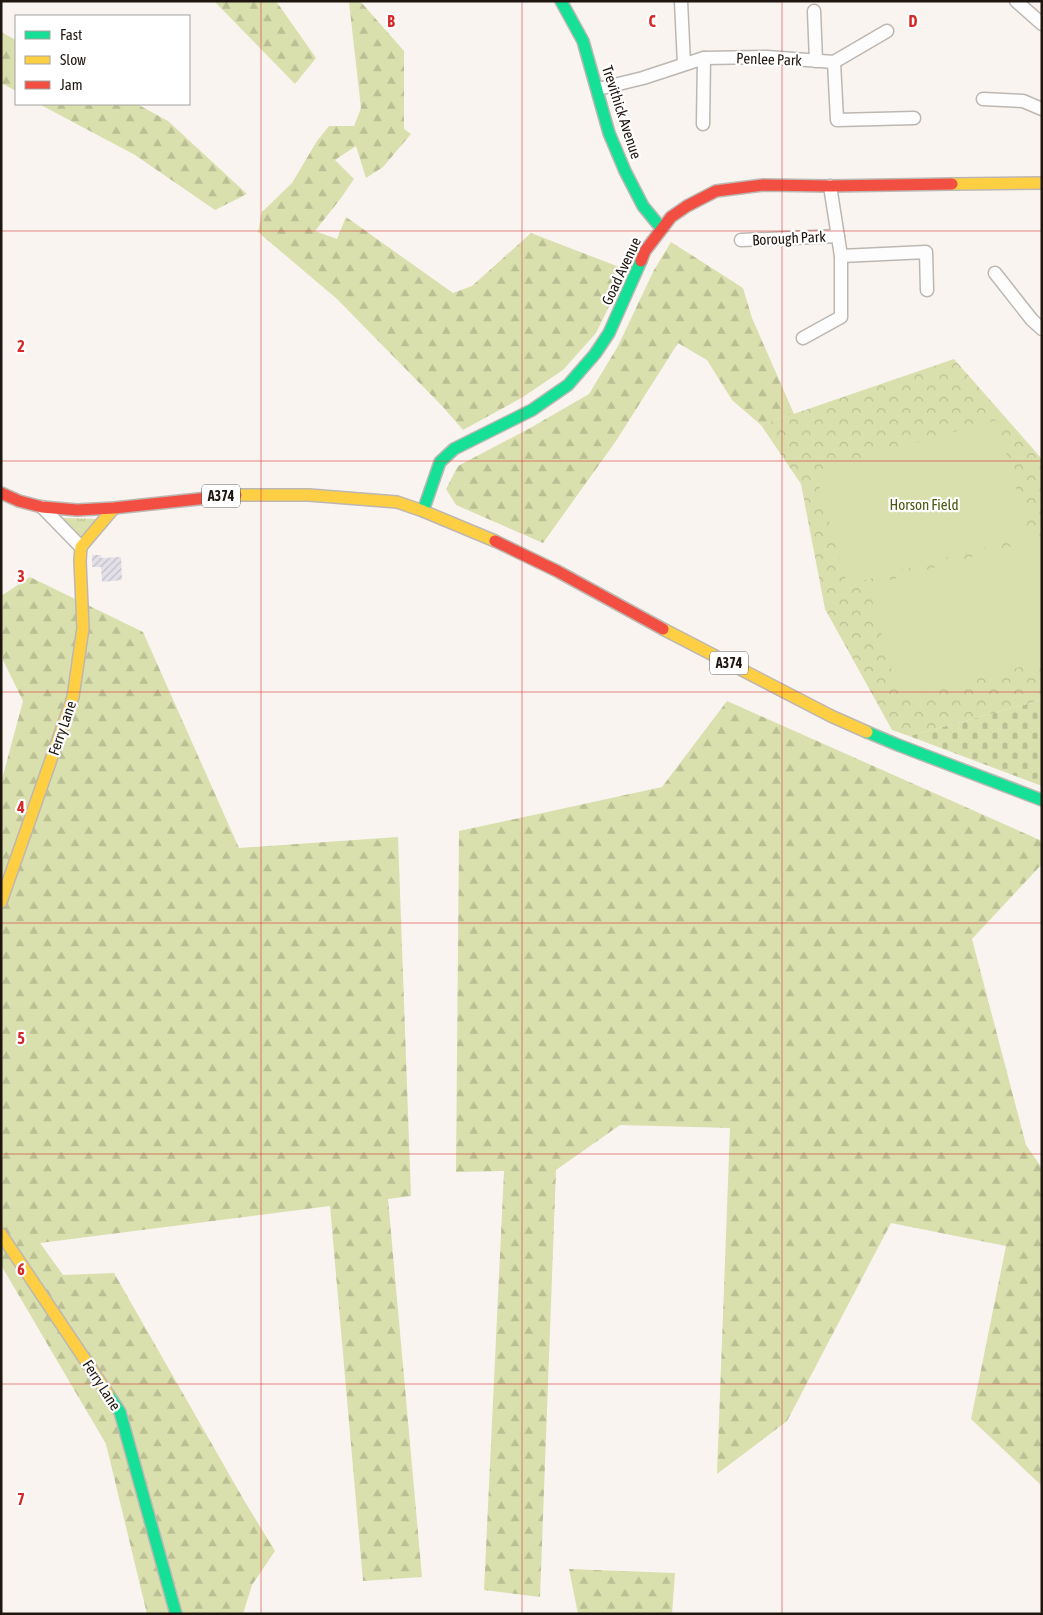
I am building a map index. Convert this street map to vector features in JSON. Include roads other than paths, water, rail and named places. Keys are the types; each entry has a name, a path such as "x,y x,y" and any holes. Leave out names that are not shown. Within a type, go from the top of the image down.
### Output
{"street":[{"name":"Trevithick Avenue","path":"561,1 584,41 610,133 633,189 643,206 661,228"},
{"path":"680,1 684,64"},
{"path":"1016,1 1042,24"},
{"path":"814,11 816,61"},
{"path":"887,31 834,62 837,120 914,118"},
{"name":"Penlee Park","path":"598,89 643,78 704,58 768,57 834,62"},
{"path":"703,124 704,58"},
{"path":"983,99 1023,101 1042,109"},
{"name":"Goad Avenue","path":"423,511 440,462 454,449 532,410 568,385 579,373 609,333 645,251 661,228 687,206 716,191 763,185 1042,183"},
{"name":"Borough Park","path":"803,338 841,317 840,256 830,186"},
{"name":"Borough Park","path":"741,240 838,236"},
{"name":"Borough Park","path":"840,256 926,252 927,290"},
{"path":"995,273 1042,330"},
{"name":"A374","path":"1,493 19,501 42,507 77,510 114,508 234,495 309,495 372,498 397,502 489,538 557,571 693,645 831,716 898,745 1042,800"},
{"path":"42,507 81,547 114,508"},
{"name":"Ferry Lane","path":"1,902 73,697 83,628 81,547"},
{"name":"Ferry Lane","path":"1,1234 120,1412 176,1614"}],"park label":[{"name":"Horson Field","path":"924,504"}]}
